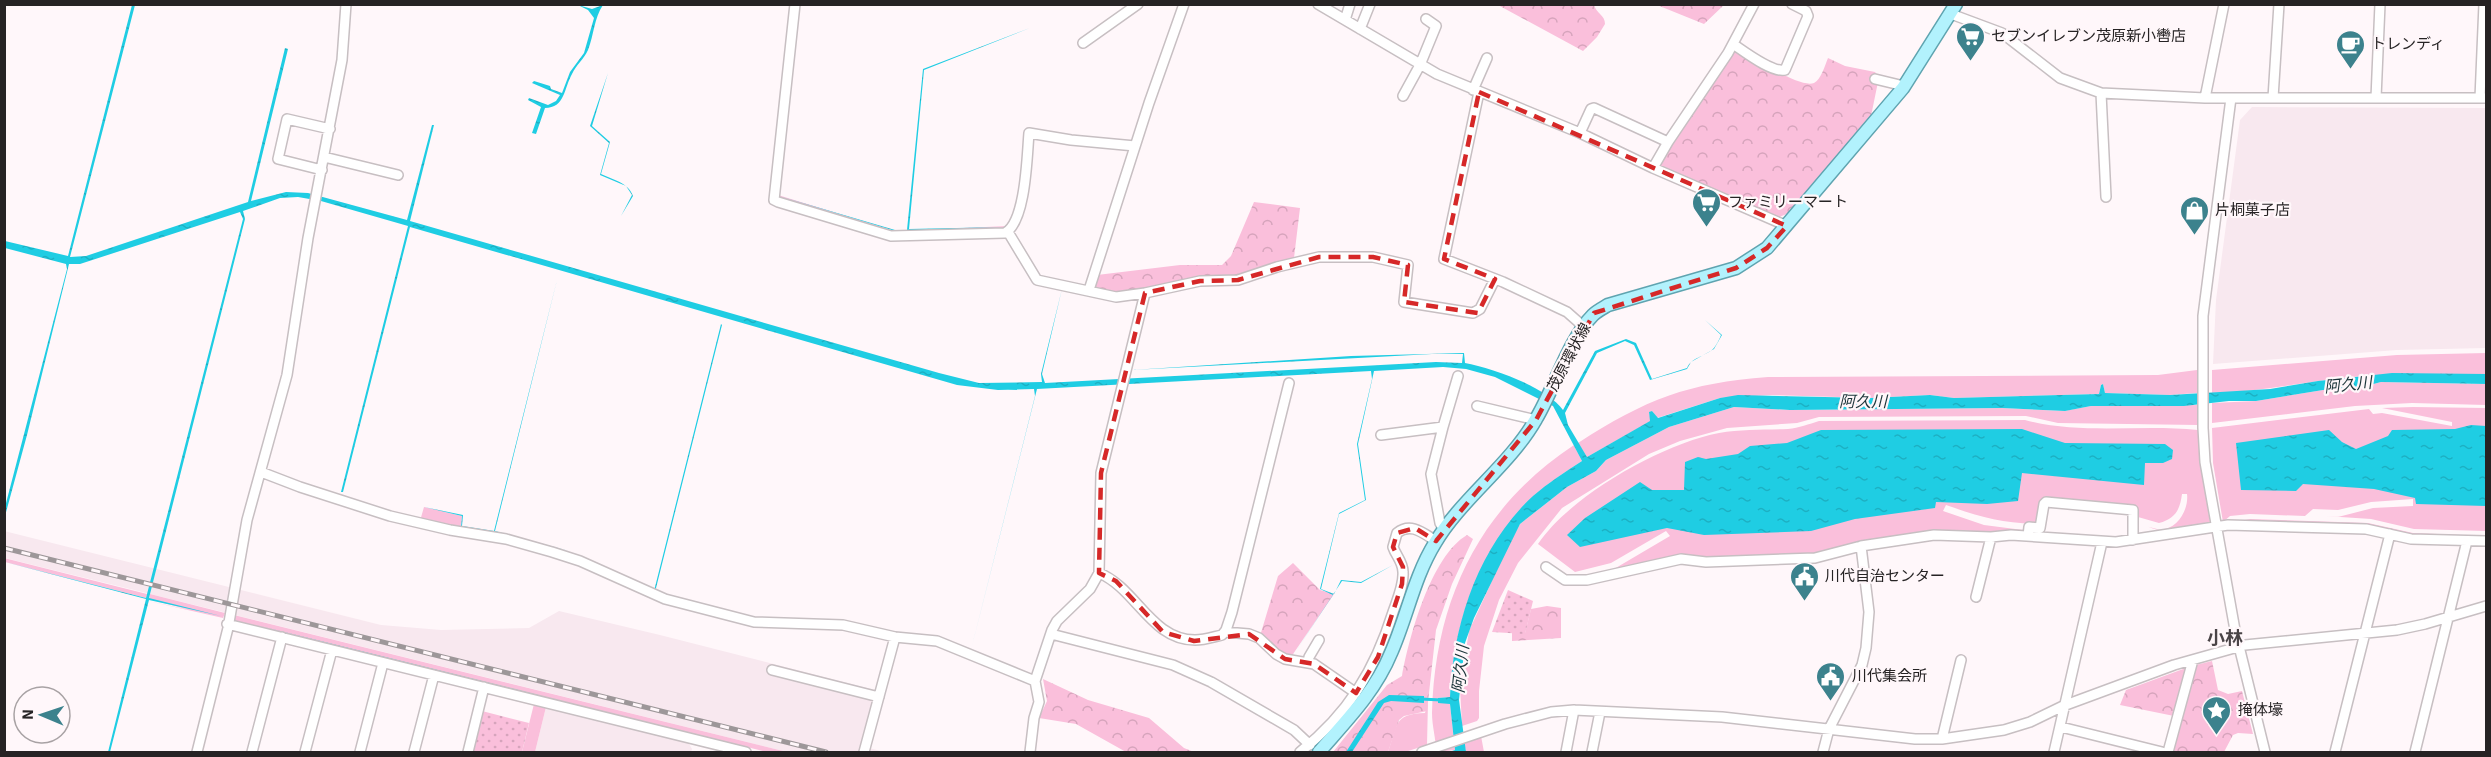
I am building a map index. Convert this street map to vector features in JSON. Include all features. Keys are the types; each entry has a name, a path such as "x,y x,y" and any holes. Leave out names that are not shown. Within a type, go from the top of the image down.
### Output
{"main road":[{"name":"茂原環状線","path":"1316,750 1362,703 1383,670 1416,584 1436,542 1514,451 1536,420 1584,327 1594,314 1608,305 1736,268 1767,248 1904,86 1954,9"}],"street":[{"path":"197,753 228,624 244,531 287,375 315,203 342,60 346,4"},
{"path":"795,4 774,200 891,236 1008,232"},
{"path":"1083,43 1138,4"},
{"path":"1089,290 1184,4"},
{"path":"1345,20 1350,4"},
{"path":"1360,29 1370,4"},
{"path":"1653,168 1668,141 1733,44 1754,4"},
{"path":"1733,44 1771,68 1781,72 1785,70 1808,16 1806,11 1792,4"},
{"path":"2205,98 2224,4"},
{"path":"2273,98 2279,4"},
{"path":"2376,98 2380,4"},
{"path":"1954,9 2002,33 2060,78 2101,93 2205,98 2483,98 2484,4"},
{"path":"1323,6 1420,65 1476,91 1580,133 1653,168 1787,226"},
{"path":"1402,96 1420,65 1436,26 1426,19"},
{"path":"1487,58 1476,91 1444,259 1495,279 1567,312 1584,327"},
{"path":"1875,79 1904,86"},
{"path":"2101,93 2106,197"},
{"path":"2230,98 2205,288 2202,370 2205,462 2239,646 2265,753"},
{"path":"1580,133 1591,109 1594,108 1668,141"},
{"path":"322,170 278,159 288,119 330,129"},
{"path":"1008,232 1022,202 1029,133 1071,140 1135,146"},
{"path":"324,158 398,176"},
{"path":"1008,232 1016,242 1035,278 1121,297 1200,282 1238,280 1277,267 1319,257 1373,257 1408,265 1404,302 1473,312 1480,309 1495,279"},
{"path":"1030,753 1034,718 1039,702 1035,681 1051,634 1057,621 1090,590 1099,573 1101,473 1145,293"},
{"path":"1444,530 1440,523 1431,474 1458,376"},
{"path":"1099,573 1116,581 1163,632 1194,640 1222,635 1232,612 1289,383"},
{"path":"1477,406 1536,420"},
{"path":"1381,435 1443,427"},
{"path":"261,472 390,516 450,530 506,539 576,560 657,597 746,620 843,625 895,637 937,641 1035,681"},
{"path":"2028,536 2029,527 2040,528 2046,502 2133,510 2133,540"},
{"path":"1546,567 1565,580 1587,580 1681,559 1706,562 1815,558 1861,546 1934,535 2028,536 2103,542 2133,540 2216,526 2309,526 2366,529 2426,541 2487,541"},
{"path":"1300,753 1316,750 1378,657 1402,584 1403,567 1393,547 1397,533 1408,528 1415,528 1436,542"},
{"path":"2335,753 2390,534"},
{"path":"1976,597 1991,537"},
{"path":"2415,753 2467,541"},
{"path":"2054,753 2061,727 2063,706 2103,542"},
{"path":"1823,753 1829,729 1862,665 1866,648 1869,612 1861,546"},
{"path":"1422,753 1481,731 1551,712 1574,710 1722,717 1915,739 1942,739 2004,730 2030,722 2063,706 2239,646 2397,630 2487,606"},
{"path":"228,624 746,753"},
{"path":"1225,632 1249,634 1259,638 1275,654 1285,659 1309,662 1356,693"},
{"path":"1051,634 1173,665 1211,682 1294,730 1316,750"},
{"path":"252,753 282,637"},
{"path":"864,753 895,637"},
{"path":"1309,662 1309,657 1319,640"},
{"path":"305,753 332,650"},
{"path":"1942,739 1961,660"},
{"path":"2168,753 2193,660"},
{"path":"360,753 383,663"},
{"path":"772,670 879,697"},
{"path":"414,753 434,675"},
{"path":"468,753 484,687"},
{"path":"1566,753 1574,710"},
{"path":"1592,753 1600,712"},
{"path":"2061,727 2162,753"},
{"path":"698,753 701,741"}],"highlighted area":[{"path":"1479,92 1787,226 1767,248 1736,268 1594,313 1536,420 1436,541 1415,528 1397,533 1393,547 1403,567 1402,584 1378,657 1356,693 1314,664 1285,659 1249,634 1194,641 1163,632 1116,581 1099,573 1101,473 1145,293 1200,281 1238,280 1319,257 1373,257 1408,265 1404,302 1478,313 1495,279 1444,259"}],"shaded area":[{"path":"2252,107 2486,108 2486,348 2397,350 2213,364 2216,300 2240,120"},
{"path":"4,531 381,625 441,630 529,628 559,611 660,635 875,690 861,746 885,752 787,752 5,558"},
{"path":"546,707 688,742 692,749 691,752 535,752"}],"green space":[{"path":"1498,5 1594,5 1604,18 1605,24 1597,37 1583,51"},
{"path":"1657,5 1724,5 1704,24"},
{"path":"1733,44 1797,81 1814,83 1819,79 1828,58 1845,66 1875,72 1879,77 1870,121 1789,213 1777,218 1653,168"},
{"path":"778,195 895,231 1008,226 1006,229 894,234 779,200"},
{"path":"1254,202 1300,208 1294,258 1222,281 1111,293 1094,287 1097,275 1180,265 1222,265 1231,256"},
{"path":"2486,353 2486,374 2363,376 2212,393 2212,370 2397,355"},
{"path":"2197,370 2197,393 2170,395 2105,393 2103,384 2099,394 1954,398 1930,395 1871,398 1772,395 1720,398 1657,418 1652,411 1649,413 1651,421 1587,457 1578,443 1647,404 1691,389 1740,380 1768,377 2158,375"},
{"path":"2381,382 2486,384 2486,405 2412,403 2355,406 2212,423 2212,403 2256,401"},
{"path":"2198,405 2198,425 2058,423 2026,416 1819,417 1797,423 1727,428 1680,441 1649,454 1562,508 1518,563 1499,600 1484,646 1479,691 1479,718 1477,721 1462,726 1460,687 1469,631 1520,524 1567,487 1596,471 1606,460 1669,427 1734,407 1790,410 2002,408 2064,411 2091,406"},
{"path":"2382,408 2486,408 2486,531 2414,529 2371,519 2338,517 2373,508 2413,506 2413,499 2371,502 2338,510 2313,509 2305,516 2250,514 2230,516 2223,522 2213,463 2212,428 2369,409 2373,414 2382,413 2452,426 2452,422"},
{"path":"2025,420 2068,427 2198,430 2210,522 2161,530 2172,526 2181,517 2186,506 2187,494 2182,494 2180,505 2173,516 2159,523 2138,517 2138,507 2042,499 2037,524 1991,519 1946,505 1943,511 1984,525 2023,530 1935,531 1857,542 1815,553 1705,557 1682,554 1597,573 1614,569 1670,536 1666,531 1611,563 1575,572 1538,544 1572,508 1619,474 1671,448 1719,433 1788,429 1819,421"},
{"path":"1574,445 1582,461 1549,484 1512,519 1496,542 1472,590 1456,643 1450,697 1438,698 1450,704 1455,750 1436,752 1432,713 1435,672 1442,632 1453,595 1468,560 1488,528 1512,498 1541,470"},
{"path":"424,507 462,516 461,527 476,529 452,528 420,521"},
{"path":"2250,519 2368,523 2413,533 2486,536 2411,535 2367,525 2250,520 2234,522"},
{"path":"1467,535 1473,539 1452,584 1436,630 1427,711 1404,716 1399,720 1388,752 1333,752 1387,685 1402,676 1416,620 1432,579 1454,545"},
{"path":"4,558 147,594 146,598 5,562"},
{"path":"1293,563 1320,590 1334,594 1291,657 1283,655 1260,636 1278,576"},
{"path":"1508,590 1533,601 1525,634 1492,632"},
{"path":"150,594 225,613 223,618 148,601 190,610 149,599"},
{"path":"1547,606 1561,608 1561,638 1512,641 1512,633 1525,633 1531,609"},
{"path":"234,615 787,752 767,752 234,621"},
{"path":"2212,661 2218,690 2228,694 2242,691 2253,734 2233,735 2224,752 2173,752 2196,665"},
{"path":"2186,668 2174,716 2120,705 2126,690"},
{"path":"1043,679 1088,700 1149,718 1184,748 1194,752 1126,752 1076,724 1039,718 1047,701"},
{"path":"1428,701 1427,745 1405,752 1388,752 1398,723 1407,716 1425,713"},
{"path":"534,704 546,707 535,752 522,752"},
{"path":"482,711 529,723 522,752 472,752"},
{"path":"1481,736 1484,752 1466,752 1464,743"}],"water":[{"name":"阿久川","path":"132,5 135,5 70,257 86,256 248,202 285,48 288,49 251,201 286,192 308,193 407,220 432,125 434,125 410,221 979,383 1042,382 1041,374 1062,289 1042,374 1045,383 1436,362 1462,363 1463,354 1432,354 1132,370 1351,356 1464,353 1465,363 1504,374 1532,386 1563,410 1595,351 1626,339 1636,343 1652,379 1687,368 1690,363 1687,369 1650,380 1634,345 1625,341 1597,353 1565,413 1568,425 1587,457 1650,421 1649,412 1652,411 1658,418 1720,398 1738,395 1871,398 1930,395 1954,398 2099,394 2103,384 2105,393 2170,395 2270,389 2392,373 2486,374 2486,384 2381,382 2256,401 2229,401 2184,406 2091,406 2065,411 2002,408 1790,410 1734,407 1669,427 1606,460 1596,471 1567,487 1520,524 1474,618 1465,643 1459,700 1466,752 1449,752 1455,750 1450,704 1438,703 1438,698 1450,697 1456,642 1472,588 1483,563 1514,516 1533,496 1582,461 1553,406 1495,377 1466,369 1443,367 1374,371 1358,444 1366,500 1339,514 1321,589 1333,595 1320,589 1339,513 1365,500 1357,444 1372,379 1371,371 1037,389 971,650 1035,396 1034,389 998,390 957,385 410,227 343,492 341,492 408,226 321,201 298,197 280,198 243,211 245,219 149,598 221,616 149,600 110,752 108,752 146,599 5,562 146,598 243,219 240,212 80,264 69,264 5,516 5,507 67,269 66,264 5,248 5,241 68,256"},
{"path":"578,5 592,9 603,5 588,50 569,79 563,96 557,105 545,108 536,134 532,133 541,107 528,100 529,98 548,105 556,101 560,95 532,83 534,81 550,86 551,89 562,93 570,72 584,53 594,18 588,10"},
{"path":"1030,28 924,70 909,229 1004,227 895,231 779,196 895,230 907,230 923,69"},
{"path":"608,73 592,126 610,142 601,174 625,186 600,175 609,143 590,126"},
{"path":"626,186 633,196 621,216 632,195"},
{"path":"557,280 495,531 569,551 494,532 461,527 462,516 424,507 463,515 462,526 494,531"},
{"path":"1705,320 1722,335 1714,349 1710,351 1721,335"},
{"path":"722,325 655,592 654,591"},
{"path":"2471,425 2486,426 2486,506 2416,504 2415,498 2374,489 2303,484 2296,491 2241,490 2236,443 2329,430 2342,442 2356,449 2388,436 2392,430 2455,429"},
{"path":"2022,429 2065,443 2165,444 2173,450 2172,459 2163,463 2145,463 2144,485 2022,473 2018,501 1987,504 1936,502 1935,508 1855,519 1811,531 1704,535 1667,528 1580,547 1567,535 1585,518 1640,482 1652,490 1684,490 1685,462 1698,457 1706,459 1738,454 1750,446 1787,443 1821,430"},
{"path":"1393,565 1361,583 1342,581 1336,591 1341,580 1361,582"},
{"path":"236,620 538,695 538,696"},
{"path":"1389,695 1424,696 1424,703 1391,701 1384,703 1352,752 1346,752 1378,702"}],"waterway":[{"path":"1421,699 1441,700"}],"railway":[{"path":"4,548 826,752"}],"place":[{"name":"セブンイレブン茂原新小轡店","path":"1970,62"},
{"name":"トレンディ","path":"2350,70"},
{"name":"ファミリーマート","path":"1707,228"},
{"name":"片桐菓子店","path":"2194,236"},
{"name":"川代自治センター","path":"1804,602"},
{"name":"川代集会所","path":"1831,702"},
{"name":"掩体壕","path":"2217,736"}],"district":[{"name":"小林","path":"2225,638"}]}
